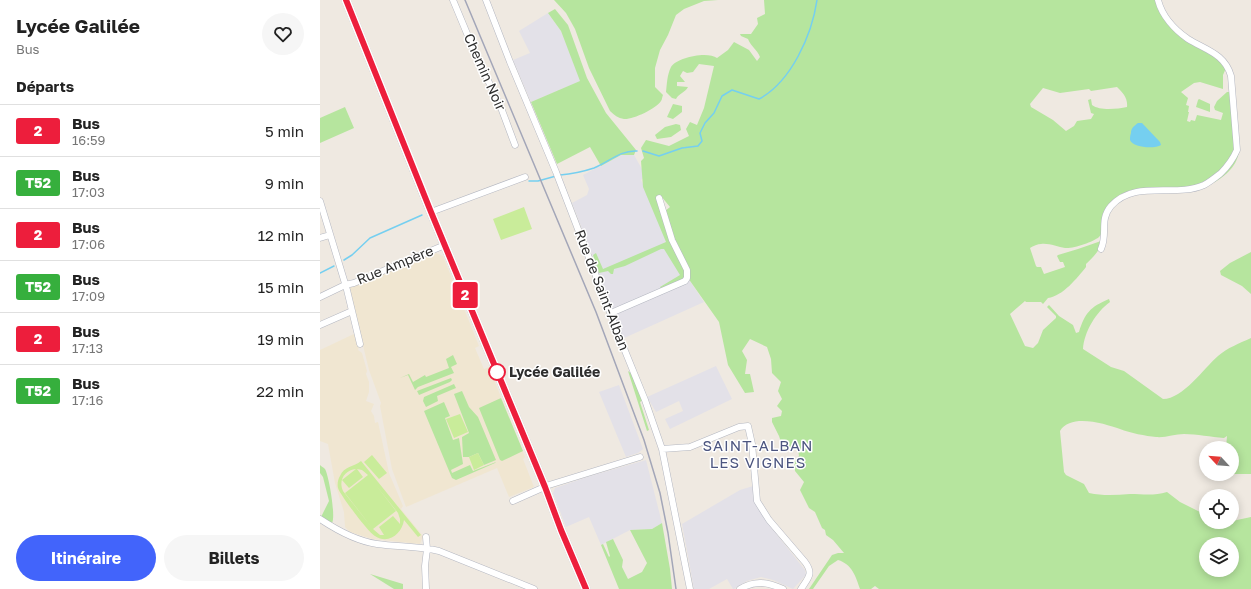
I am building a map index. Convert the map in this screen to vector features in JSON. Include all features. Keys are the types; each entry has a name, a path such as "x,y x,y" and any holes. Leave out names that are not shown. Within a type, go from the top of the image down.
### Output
{"main road":[{"path":"346,0 431,212 586,589"}],"street":[{"name":"Chemin Noir","path":"453,0 478,60 500,104 515,145"},
{"name":"Rue de Saint-Alban","path":"486,0 556,172 631,368 645,400 662,449 690,589"},
{"path":"1101,249 1104,241 1104,219 1108,210 1116,201 1137,192 1183,190 1204,185 1224,170 1232,160 1237,150 1231,76 1228,69 1217,54 1187,38 1177,29 1164,15 1158,0"},
{"path":"431,212 525,177"},
{"path":"611,313 685,281 687,278 687,270 672,240 659,198"},
{"path":"320,201 345,285 360,344"},
{"path":"320,238 330,235"},
{"name":"Rue Ampère","path":"320,297 345,285 361,280 445,245"},
{"path":"320,325 352,311"},
{"path":"662,449 690,447 740,427 748,426 752,444 757,501 768,520 810,569 809,576 801,589"},
{"path":"513,501 545,487 640,457"},
{"path":"320,519 342,532 363,541 384,545 427,548 447,554 534,589"},
{"path":"426,537 426,589"},
{"path":"740,589 750,584 761,582 783,589"}],"shaded area":[{"path":"548,13 561,31 581,81 531,102 513,60 530,53 519,31"},
{"path":"621,155 634,155 646,176 641,180 680,266 704,302 622,339 572,203 587,195 589,189 583,175"},
{"path":"436,253 443,256 479,346 475,348 484,369 489,367 525,457 523,459 534,487 509,497 497,468 406,507 392,469 380,406 381,403 369,370 349,288"},
{"path":"356,333 359,346 358,350 362,353 369,382 369,392 366,401 374,404 371,411 374,416 375,423 378,422 389,473 403,506 401,509 423,536 420,544 372,539 350,532 345,527 344,512 335,483 328,444 320,441 320,350"},
{"path":"716,366 732,399 670,429 665,419 683,411 679,401 656,412 647,397"},
{"path":"619,385 643,449 638,453 626,457 599,392"},
{"path":"646,460 662,523 652,529 630,530 601,545 589,517 566,527 553,493 555,488"},
{"path":"753,486 757,507 805,570 806,575 793,589 773,580 761,577 747,581 734,589 727,579 709,589 694,589 682,524 740,490"}],"green space":[{"path":"554,0 718,0 704,1 684,9 676,15 660,50 655,68 655,87 663,95 661,101 644,113 632,118 624,119 616,116 610,111 589,68 575,29 566,13"},
{"path":"764,0 1157,0 1170,25 1178,33 1208,51 1226,68 1223,75 1223,89 1200,82 1194,83 1181,92 1188,98 1186,105 1189,106 1187,121 1190,122 1191,120 1195,121 1197,115 1221,120 1223,113 1215,110 1214,107 1217,101 1227,92 1230,92 1234,151 1239,150 1234,165 1230,170 1213,183 1210,179 1200,184 1179,188 1146,188 1124,193 1116,198 1107,208 1102,220 1101,235 1096,239 1083,245 1069,248 1044,244 1030,248 1036,266 1041,267 1044,274 1065,267 1063,262 1060,262 1057,256 1058,255 1101,241 1102,242 1097,252 1086,264 1086,267 1074,281 1059,294 1048,298 1043,304 1041,302 1025,301 1010,314 1025,346 1033,348 1038,343 1043,330 1056,318 1056,316 1047,307 1049,305 1059,316 1073,325 1076,333 1079,332 1089,311 1109,299 1110,302 1100,311 1088,329 1083,349 1111,367 1124,371 1163,399 1171,398 1186,389 1212,361 1222,353 1251,338 1251,474 1239,474 1239,441 1227,441 1227,436 1224,438 1184,434 1156,437 1133,433 1088,421 1072,422 1060,431 1064,472 1066,475 1084,484 1089,493 1115,495 1158,494 1167,492 1180,502 1199,512 1199,529 1239,529 1239,520 1251,517 1251,589 879,589 875,586 871,589 860,589 850,568 838,560 829,566 813,589 809,589 832,555 844,553 833,540 826,535 825,530 822,528 815,512 809,508 800,490 804,482 795,471 794,462 799,456 798,448 790,449 787,452 784,451 772,422 772,418 781,416 782,411 777,406 782,399 778,391 781,382 772,373 771,359 767,347 750,339 742,351 747,360 745,374 750,374 754,392 745,393 728,365 719,322 688,278 688,268 673,238 665,211 670,207 661,196 657,197 671,240 686,270 686,274 681,280 661,289 660,287 680,275 664,249 625,266 614,269 613,274 608,271 599,273 593,255 596,253 603,269 666,242 643,187 641,161 644,158 641,148 646,140 669,146 689,136 686,129 690,122 697,125 704,108 714,66 699,64 693,72 687,73 683,71 680,76 685,82 677,82 677,86 688,87 676,99 672,98 666,92 667,80 671,67 679,60 693,56 707,55 717,58 728,50 734,42 749,50 757,61 760,57 759,54 748,39 740,34 751,34 758,24 757,18 765,14","holes":["1117,87 1126,98 1127,107 1104,109 1095,107 1092,105 1091,99 1088,100 1091,113 1094,114 1091,119 1077,121 1074,126 1066,131 1053,120 1031,107 1030,104 1043,88 1060,93 1089,89 1091,91"]},
{"path":"555,9 568,25 587,78 606,113 636,150 634,155 621,155 601,166 590,147 557,164 531,102 580,81 561,31 548,13"},
{"path":"1199,99 1210,104 1210,112 1196,107"},
{"path":"673,104 682,106 682,112 673,119 667,117"},
{"path":"345,107 354,128 320,143 320,118"},
{"path":"676,124 680,125 681,130 671,137 657,139 655,135 665,127"},
{"path":"524,207 532,229 501,240 493,219"},
{"path":"1251,252 1251,294 1242,286 1221,275 1220,271 1230,263"},
{"path":"453,355 457,364 451,367 454,373 418,387 415,390 408,375 400,378 409,374 413,382 425,375 426,377 449,368 446,359"},
{"path":"628,371 632,374 643,400 640,402 649,430 647,431"},
{"path":"451,378 452,380 450,382 419,395 417,391"},
{"path":"454,384 456,388 437,396 438,401 426,407 423,401 424,397"},
{"path":"462,391 469,407 478,417 496,460 484,465 478,453 469,457 463,457 462,437 469,433 454,394"},
{"path":"501,398 523,451 502,461 500,460 479,408"},
{"path":"444,402 450,416 445,418 453,440 459,438 463,464 451,470 452,473 470,465 473,471 496,462 495,463 456,480 452,478 424,411"},
{"path":"460,414 468,432 454,438 446,419"},
{"path":"478,453 484,465 474,470 469,457"},
{"path":"372,455 387,473 379,479 364,462"},
{"path":"361,461 421,535 418,537 404,520 398,533 390,538 385,539 375,536 367,528 355,514 338,488 338,480 344,470","holes":["356,469 342,480 349,488 363,477 357,469 362,470 368,475 345,493 373,529 343,491 341,483 342,479 349,471","375,484 398,513 400,524 393,516 379,527 384,535 380,535 373,529 396,511"]},
{"path":"320,465 327,473 333,505 332,523 321,517 329,501 323,477 320,473"},
{"path":"662,523 672,589 619,589 601,545 603,544 609,557 606,542 613,539 623,560 622,567 628,579 642,572 647,563 630,530 652,529"},
{"path":"370,574 403,584 403,589 394,589"}],"water":[{"path":"1138,123 1142,123 1160,142 1161,145 1144,147 1132,143 1130,136 1134,126"}],"waterway":[{"path":"643,151 659,156 682,148 698,146 702,141 700,133 705,123 714,113 722,96 732,90 759,99 770,91 781,81 798,56 810,28 817,0"},
{"path":"560,175 577,173 594,168 625,152 637,151"},
{"path":"529,181 538,181 556,176"},
{"path":"344,260 352,255 370,238 422,215"},
{"path":"320,273 334,266"}],"railway":[{"path":"465,0 596,312 644,440 660,493 668,533 676,589"}],"bus line":[{"name":"2","path":"346,0 431,212 586,589"}],"place":[{"name":"Lycée Galilée","path":"497,372"}],"district":[{"name":"SAINT-ALBAN LES VIGNES","path":"758,454"}]}
